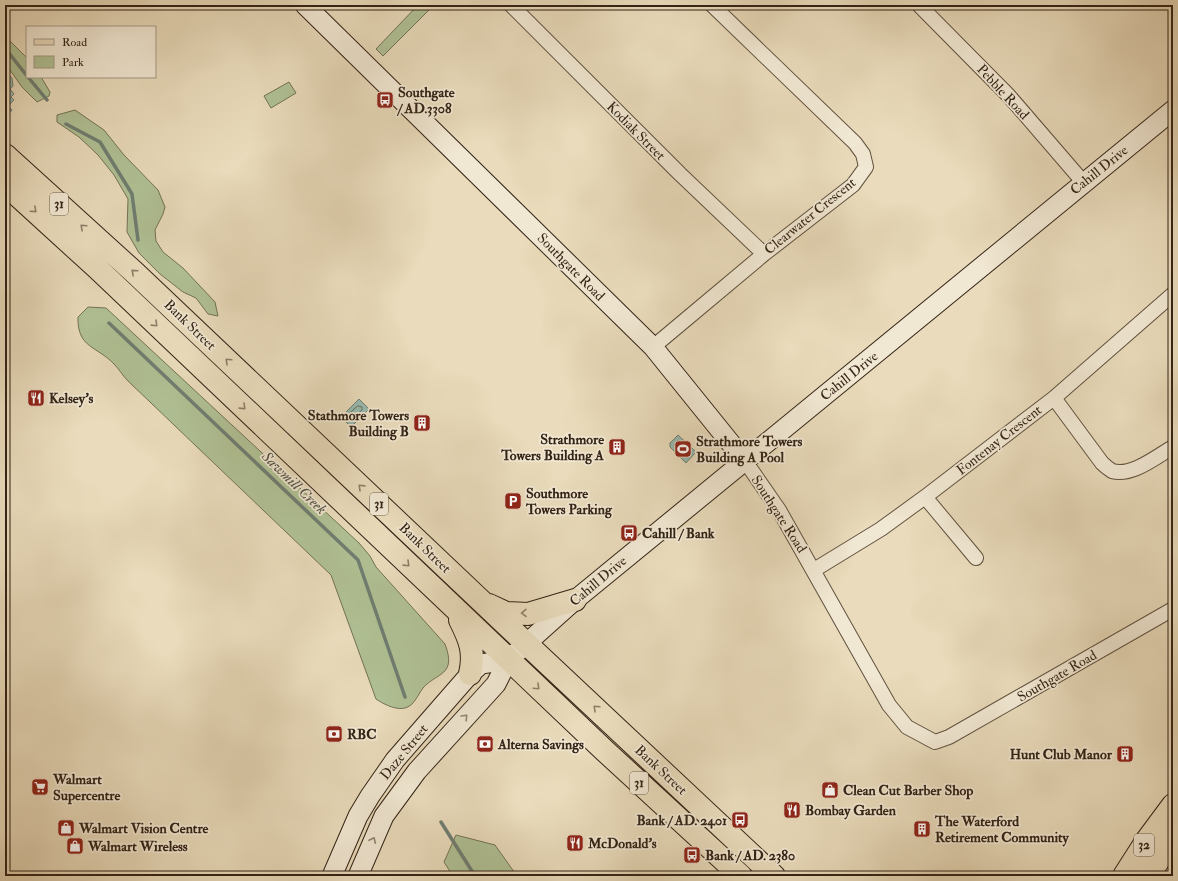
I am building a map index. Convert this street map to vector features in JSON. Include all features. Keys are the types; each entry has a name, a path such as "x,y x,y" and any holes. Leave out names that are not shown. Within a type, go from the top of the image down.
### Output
{"main road":[{"name":"Bank Street","path":"5,155 104,260 455,610 604,751 740,875"},
{"name":"Bank Street","path":"5,184 104,260 134,272 526,644 774,876"},
{"path":"481,601 506,613 528,614 575,600"},
{"path":"455,610 471,644 473,656 470,674"},
{"path":"604,751 624,735"},
{"name":"32","path":"1124,876 1147,840 1173,805"},
{"name":"32","path":"1148,876 1173,839"},
{"path":"740,875 756,859"}],"street":[{"name":"Southgate Road","path":"305,5 653,347 745,461 779,510 889,705 907,727 935,742 950,737 1173,609"},
{"name":"Kodiak Street","path":"511,5 674,168 764,254"},
{"name":"Clearwater Crescent","path":"653,347 764,254 853,185 866,167 863,154 855,143 712,5"},
{"name":"Pebble Road","path":"919,5 1009,96 1084,183"},
{"name":"Cahill Drive","path":"526,644 575,600 1173,110"},
{"name":"Fontenay Crescent","path":"814,570 882,529 1054,398 1173,294"},
{"path":"1054,398 1102,463 1111,470 1122,472 1138,467 1173,447"},
{"path":"925,497 976,558"},
{"name":"Daze Street","path":"358,876 384,816 417,771 496,684 508,660 526,644"},
{"name":"Daze Street","path":"332,876 358,816 396,760 470,674 481,664 508,660"},
{"path":"420,731 439,746"}],"green space":[{"path":"418,5 434,5 383,56 376,49"},
{"path":"5,36 26,57 26,78 42,78 50,92 49,96 37,102 22,87 5,63"},
{"path":"289,82 296,93 271,108 264,96"},
{"path":"75,110 104,130 124,155 158,190 165,207 155,230 156,241 163,252 183,268 215,302 218,316 208,314 196,298 183,292 160,274 139,253 127,232 128,199 114,175 98,155 79,137 57,122 57,115"},
{"path":"88,307 106,308 359,543 370,556 376,567 445,644 449,662 447,668 423,688 412,704 408,707 394,708 376,699 331,575 128,381 108,358 84,341 79,327 78,317"},
{"path":"456,835 495,845 517,876 453,876 444,862"}],"water":[{"path":"5,71 12,78 13,86 10,89 14,94 11,97 14,100 8,106 12,110 6,117"},
{"path":"359,399 369,409 351,427 341,417"},
{"name":"Strathmore Towers Building A Pool","path":"678,435 696,452 686,463 670,447 670,443"}],"waterway":[{"name":"Sawmill Creek","path":"5,48 26,75"},
{"name":"Sawmill Creek","path":"29,78 47,100"},
{"name":"Sawmill Creek","path":"66,124 100,142 132,194 138,240"},
{"name":"Sawmill Creek","path":"109,323 358,560 405,697"},
{"name":"Sawmill Creek","path":"441,822 475,876"}],"place":[{"name":"Southgate / AD.3308","path":"385,100"},
{"name":"Kelsey's","path":"36,398"},
{"name":"Stathmore Towers Building B","path":"422,423"},
{"name":"Strathmore Towers Building A","path":"617,447"},
{"name":"Strathmore Towers Building A Pool","path":"683,449"},
{"name":"Southmore Towers Parking","path":"513,501"},
{"name":"Cahill / Bank","path":"629,533"},
{"name":"RBC","path":"334,734"},
{"name":"Alterna Savings","path":"485,744"},
{"name":"Hunt Club Manor","path":"1125,754"},
{"name":"Walmart Supercentre","path":"40,787"},
{"name":"Clean Cut Barber Shop","path":"830,790"},
{"name":"Bombay Garden","path":"792,810"},
{"name":"Bank / AD. 2401","path":"740,820"},
{"name":"Walmart Vision Centre","path":"66,828"},
{"name":"The Waterford Retirement Community","path":"922,829"},
{"name":"McDonald's","path":"575,843"},
{"name":"Walmart Wireless","path":"75,846"},
{"name":"Bank / AD. 2380","path":"692,855"}]}
